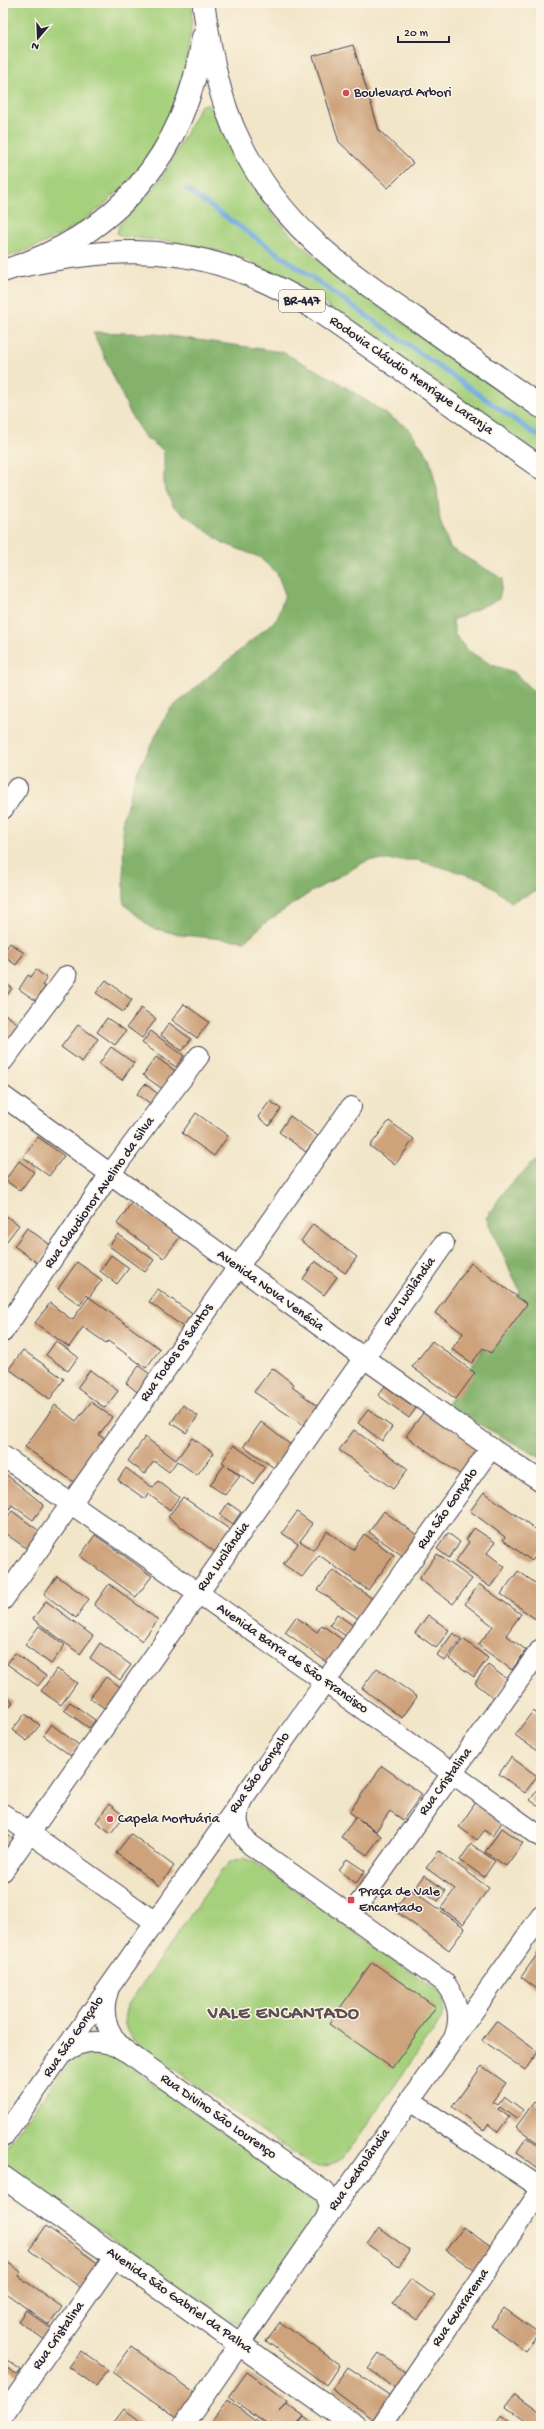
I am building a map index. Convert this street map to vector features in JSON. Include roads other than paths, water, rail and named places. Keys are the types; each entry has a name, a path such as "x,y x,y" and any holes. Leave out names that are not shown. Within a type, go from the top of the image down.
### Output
{"main road":[{"name":"BR-447","path":"12,268 69,244 90,230 125,201 147,177 174,133 194,85 203,34 204,6"},
{"name":"BR-447","path":"204,6 213,63 229,116 253,166 284,212 303,232 344,268 541,407"},
{"name":"Rodovia Cláudio Henrique Laranja","path":"12,268 80,254 139,251 198,258 247,273 295,296 317,310 541,468"},
{"name":"Avenida São Gabriel da Palha","path":"3,2177 354,2426"}],"street":[{"path":"3,809 17,788"},
{"path":"3,1061 67,976"},
{"name":"Rua Claudionor Avelino da Silva","path":"3,1332 110,1174 200,1056"},
{"name":"Avenida Nova Venécia","path":"3,1096 364,1358 491,1448 541,1481"},
{"name":"Rua Todos os Santos","path":"3,1600 351,1107"},
{"name":"Rua Lucilândia","path":"3,1871 444,1244"},
{"name":"Rua São Gonçalo","path":"3,2137 491,1448"},
{"name":"Avenida Barra de São Francisco","path":"3,1456 199,1592 541,1837"},
{"name":"Rua Cristalina","path":"351,1915 541,1649"},
{"path":"244,1796 238,1810 238,1825 245,1839 444,1982 455,2000 458,2011 456,2031 452,2041"},
{"path":"3,1814 155,1922"},
{"path":"204,1854 218,1846 235,1843 246,1844 264,1854"},
{"name":"Rua Cedrolândia","path":"183,2426 325,2220 541,1916"},
{"name":"Rua Divino São Lourenço","path":"112,1984 105,2002 106,2021 115,2041 131,2055 325,2192 329,2199 329,2214 325,2220"},
{"name":"Rua Divino São Lourenço","path":"60,2058 73,2047 94,2042 111,2044 131,2055"},
{"path":"410,2101 541,2189"},
{"name":"Rua Divino São Lourenço","path":"305,2178 324,2184 334,2184 349,2179 361,2169"},
{"name":"Rua Guararema","path":"381,2426 541,2189"},
{"name":"Rua Cristalina","path":"3,2416 115,2256"}],"waterway":[{"path":"186,189 541,438"}],"place":[{"name":"Boulevard Arbori","path":"346,93"},
{"name":"Capela Mortuária","path":"110,1819"},
{"name":"Praça de Vale Encantado","path":"351,1900"}],"district":[{"name":"VALE ENCANTADO","path":"284,2014"}]}
